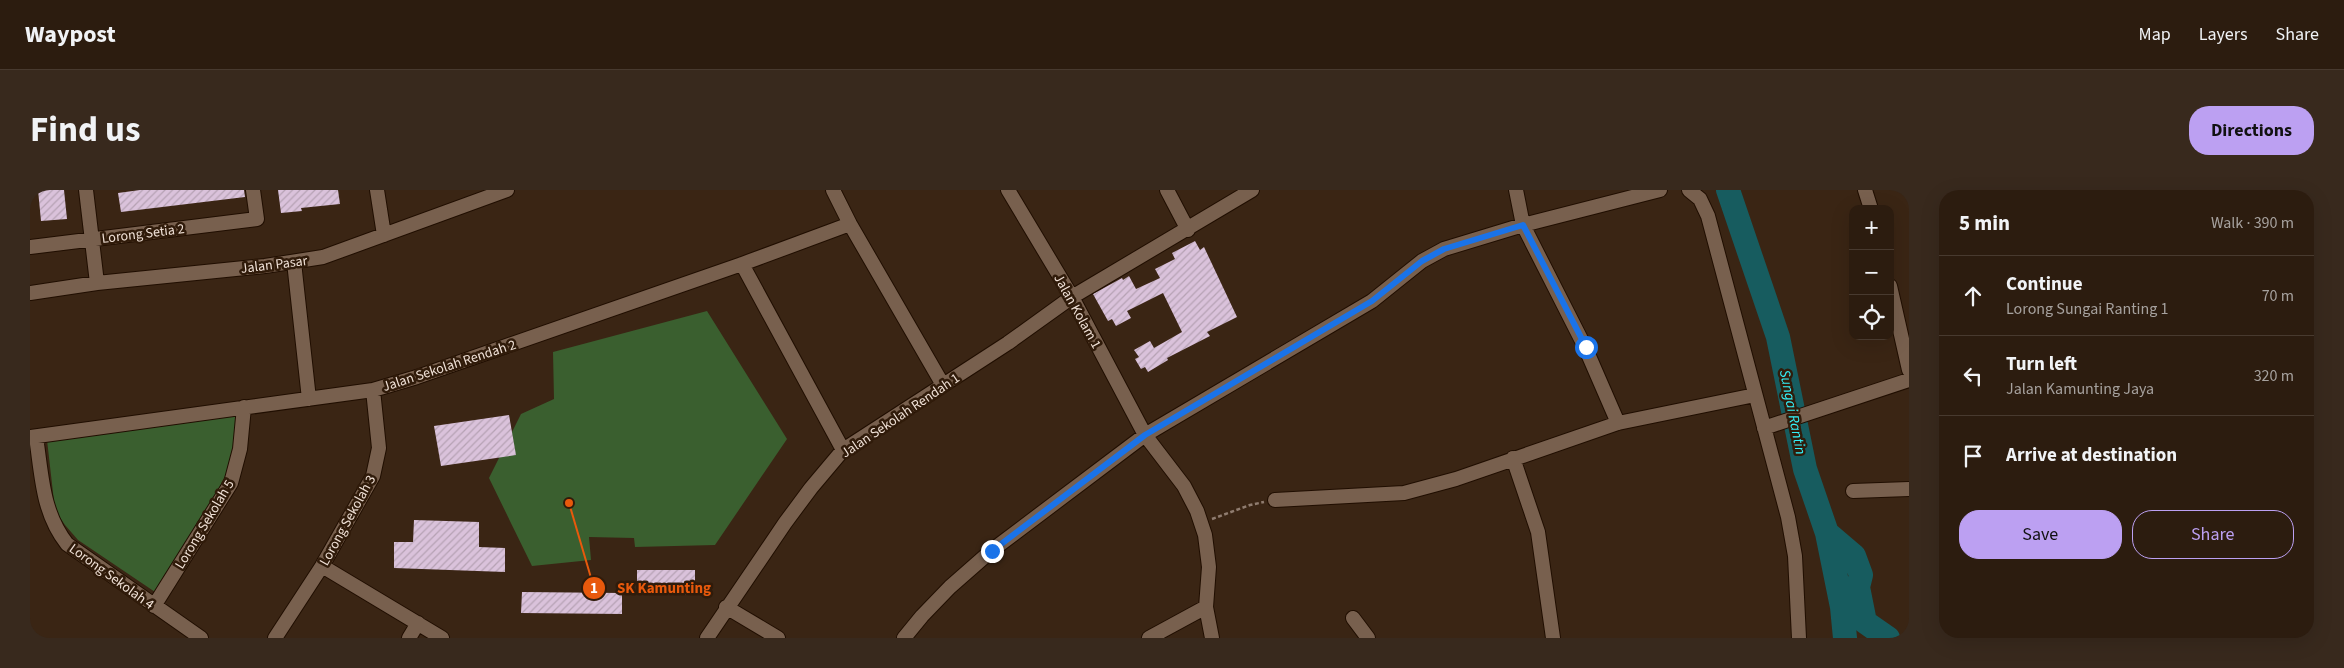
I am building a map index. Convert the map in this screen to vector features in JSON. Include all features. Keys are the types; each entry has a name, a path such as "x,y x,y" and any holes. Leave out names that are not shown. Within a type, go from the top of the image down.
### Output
{"street":[{"path":"86,190 97,283"},
{"name":"Lorong Setia 2","path":"30,247 257,219 253,190"},
{"path":"376,190 384,235"},
{"name":"Jalan Pasar","path":"30,293 97,283 294,262 323,257 507,190"},
{"path":"833,190 850,224 943,385"},
{"name":"Jalan Kolam 1","path":"1008,190 1072,298 1145,435 1184,486 1201,523 1209,567 1206,607 1212,638"},
{"path":"1167,190 1188,230"},
{"name":"Jalan Sekolah Rendah 1","path":"707,638 811,488 843,450 1008,343 1072,298 1252,190"},
{"path":"1516,190 1523,225 1586,347 1618,424"},
{"path":"904,638 950,586 992,551 1145,435 1372,301 1422,261 1444,249 1523,225 1660,190"},
{"path":"1689,190 1700,199 1708,216 1788,517 1795,556 1799,638"},
{"path":"1864,190 1870,205"},
{"name":"Jalan Sekolah Rendah 2","path":"33,437 373,390 417,378 850,224"},
{"path":"294,262 309,399"},
{"path":"742,264 843,450"},
{"path":"1892,295 1909,370"},
{"path":"1764,428 1909,380"},
{"name":"Lorong Sekolah 3","path":"275,638 322,566 378,464 379,448 373,390"},
{"path":"1275,500 1404,493 1456,479 1513,458 1618,424 1755,395"},
{"name":"Lorong Sekolah 5","path":"154,606 231,483 240,448 244,407"},
{"name":"Lorong Sekolah 4","path":"33,437 48,512 55,529 67,544 201,638"},
{"path":"1513,458 1538,532 1553,638"},
{"path":"1853,492 1909,489"},
{"path":"322,566 442,638"},
{"path":"1149,638 1206,607"},
{"path":"726,608 778,638"},
{"path":"1353,618 1368,638"},
{"path":"409,638 418,623"}],"path":[{"path":"1201,523 1250,504 1275,500"}],"green space":[{"path":"707,311 787,439 715,545 635,547 634,538 589,537 591,560 532,566 489,478 521,414 554,399 553,352"},
{"path":"235,416 236,437 228,471 161,596 78,540 55,510 47,440"}],"building":[{"path":"38,190 64,190 67,219 41,221"},
{"path":"140,190 244,190 245,197 121,212 118,193"},
{"path":"278,190 338,190 340,204 301,208 302,211 281,213"},
{"path":"1195,241 1200,250 1204,247 1237,317 1207,332 1210,336 1167,358 1168,360 1148,372 1145,367 1141,369 1135,359 1139,357 1134,350 1150,341 1154,348 1182,332 1163,293 1127,311 1131,318 1116,326 1112,319 1108,321 1093,294 1129,276 1136,289 1160,278 1155,269 1175,259 1172,253"},
{"path":"509,415 516,455 441,466 434,426"},
{"path":"414,520 479,522 479,547 505,548 505,572 394,568 394,542 413,542"},
{"path":"637,570 695,570 695,595 637,595"},
{"path":"522,592 622,593 622,614 521,613"}],"waterway":[{"name":"Sungai Rantin","path":"1728,190 1778,337 1805,469 1827,533 1842,607 1845,638"},
{"path":"1827,533 1854,556 1861,575 1858,587 1865,622 1888,638"}],"place":[{"name":"SK Kamunting","path":"569,503"}],"route":[{"path":"992,551 1145,435 1372,301 1422,261 1444,249 1523,225 1586,347"}]}
